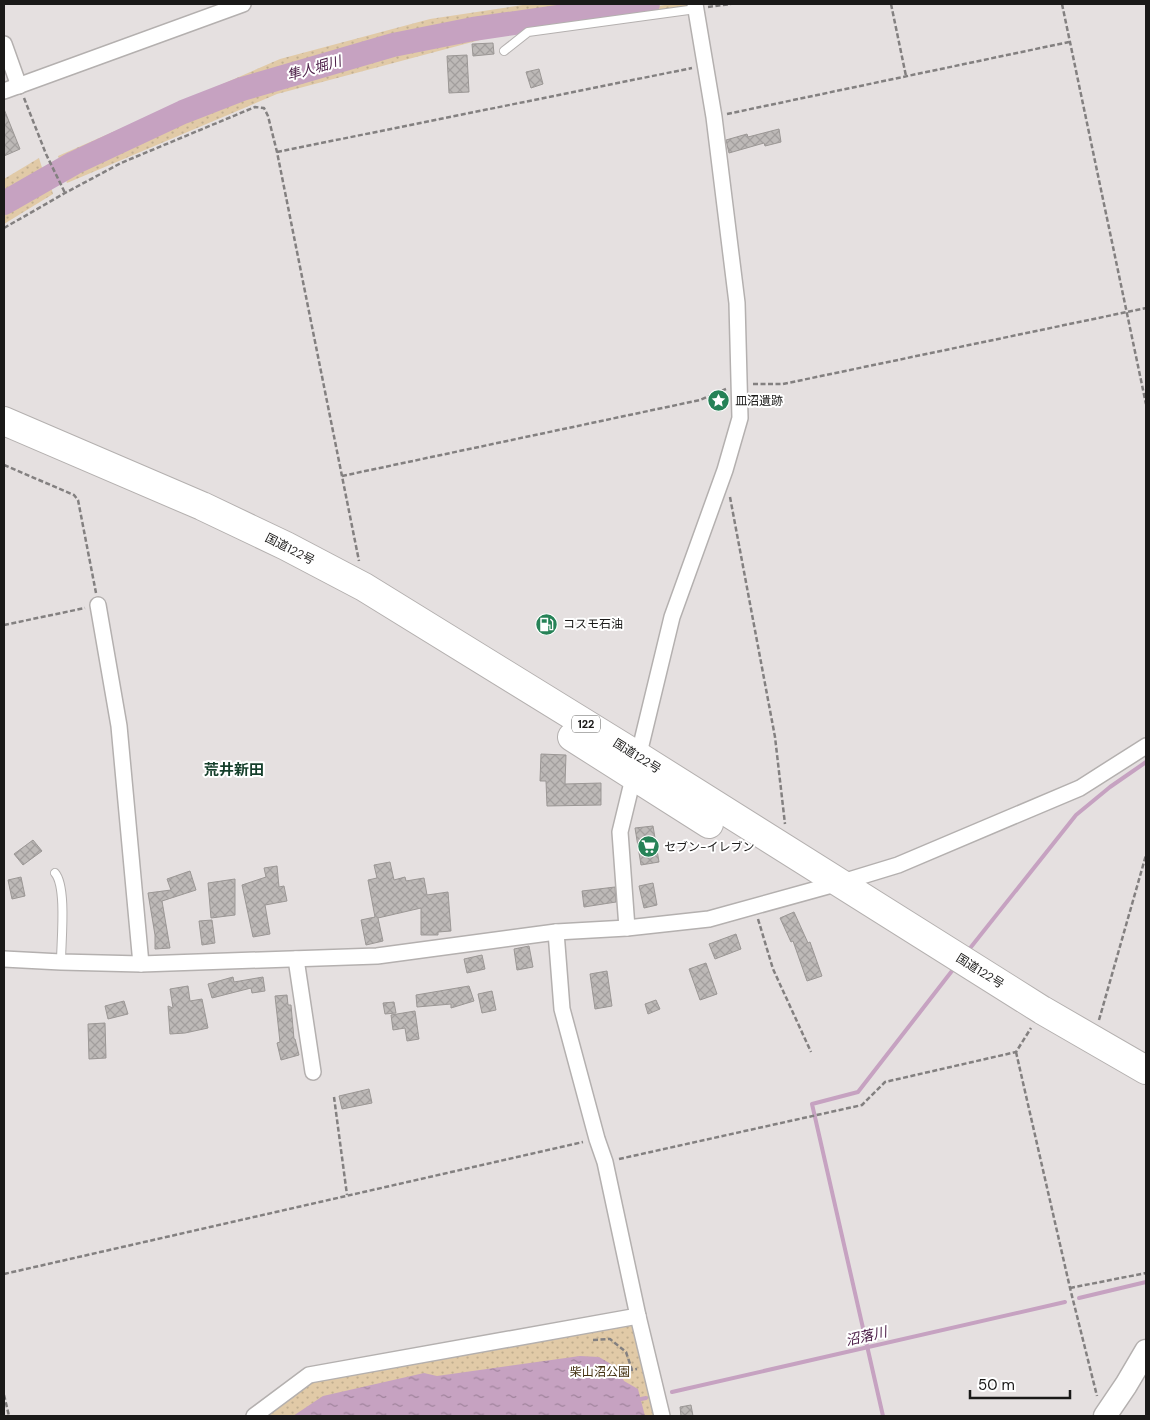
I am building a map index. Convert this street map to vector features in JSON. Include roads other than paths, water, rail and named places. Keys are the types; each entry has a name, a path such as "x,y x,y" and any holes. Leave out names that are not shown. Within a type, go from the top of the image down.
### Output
{"highway":[{"name":"国道122号","path":"4,421 202,506 286,546 364,587 635,766 827,886 1146,1070"},
{"name":"国道122号","path":"4,441 196,523 276,562 358,606 479,678 784,848 827,886 1032,1026 1146,1089"}],"street":[{"path":"4,91 243,4"},
{"path":"627,928 620,832 672,617 725,470 740,418 736,303 714,117 695,7"},
{"path":"4,44 19,86"},
{"path":"98,605 119,726 141,964"},
{"path":"4,959 141,964 376,956 556,932 627,928 709,919 898,865 1080,788 1146,746"},
{"path":"556,932 562,1009 605,1162 638,1316 662,1416"},
{"path":"296,959 313,1072"},
{"path":"254,1416 309,1375 638,1316"},
{"path":"1106,1416 1146,1351"}],"lane":[{"path":"504,51 528,32 695,7"},
{"path":"54,873 58,877 60,884 62,917 61,962"}],"water":[{"path":"580,1356 599,1357 616,1367 624,1381 638,1389 645,1416 293,1416 323,1396 424,1373 437,1376"}],"waterway":[{"name":"隼人堀川","path":"4,203 74,163 183,112 242,89 393,45 473,29 648,4"},
{"path":"967,952 1076,815 1110,787 1146,762"},
{"path":"883,1416 812,1104 858,1092 955,967"},
{"name":"沼落川","path":"1079,1298 1146,1282"},
{"name":"沼落川","path":"672,1392 1065,1302"},
{"name":"沼落川","path":"641,1399 646,1398"}],"place":[{"name":"皿沼遺跡","path":"719,401"},
{"name":"コスモ石油","path":"547,624"},
{"name":"セブン-イレブン","path":"648,847"}],"district":[{"name":"荒井新田","path":"234,770"}],"park label":[{"name":"柴山沼公園","path":"600,1372"}]}
